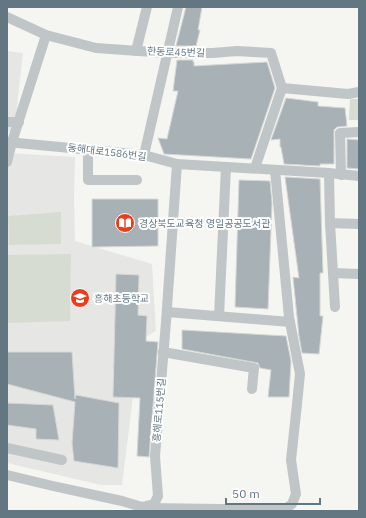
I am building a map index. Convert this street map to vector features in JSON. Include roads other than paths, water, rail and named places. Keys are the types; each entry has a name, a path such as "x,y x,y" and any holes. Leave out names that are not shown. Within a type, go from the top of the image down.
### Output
{"street":[{"path":"136,51 147,7"},
{"path":"144,155 178,7"},
{"name":"한동로45번길","path":"7,17 46,35 96,48 167,53 213,53 238,51 271,53 282,88"},
{"path":"7,162 10,142 19,122 46,35"},
{"path":"255,168 282,88 348,94 359,92"},
{"path":"7,122 19,122"},
{"path":"341,175 340,133 359,132"},
{"name":"동해대로1586번길","path":"10,142 144,155 177,164 359,176"},
{"path":"88,150 88,180 137,180"},
{"name":"흥해로115번길","path":"142,507 154,504 158,496 155,456 177,164"},
{"path":"219,316 226,167"},
{"path":"7,474 142,507 284,510 292,504 296,494 291,460 300,374 290,320 275,170"},
{"path":"329,173 330,223 336,307"},
{"path":"330,223 359,224"},
{"path":"333,273 359,274"},
{"path":"167,312 290,320"},
{"path":"164,352 254,368 252,389"},
{"path":"7,448 62,460"}],"place":[{"name":"경상북도교육청 영일공공도서관","path":"125,223"},
{"name":"흥해초등학교","path":"80,298"}]}
